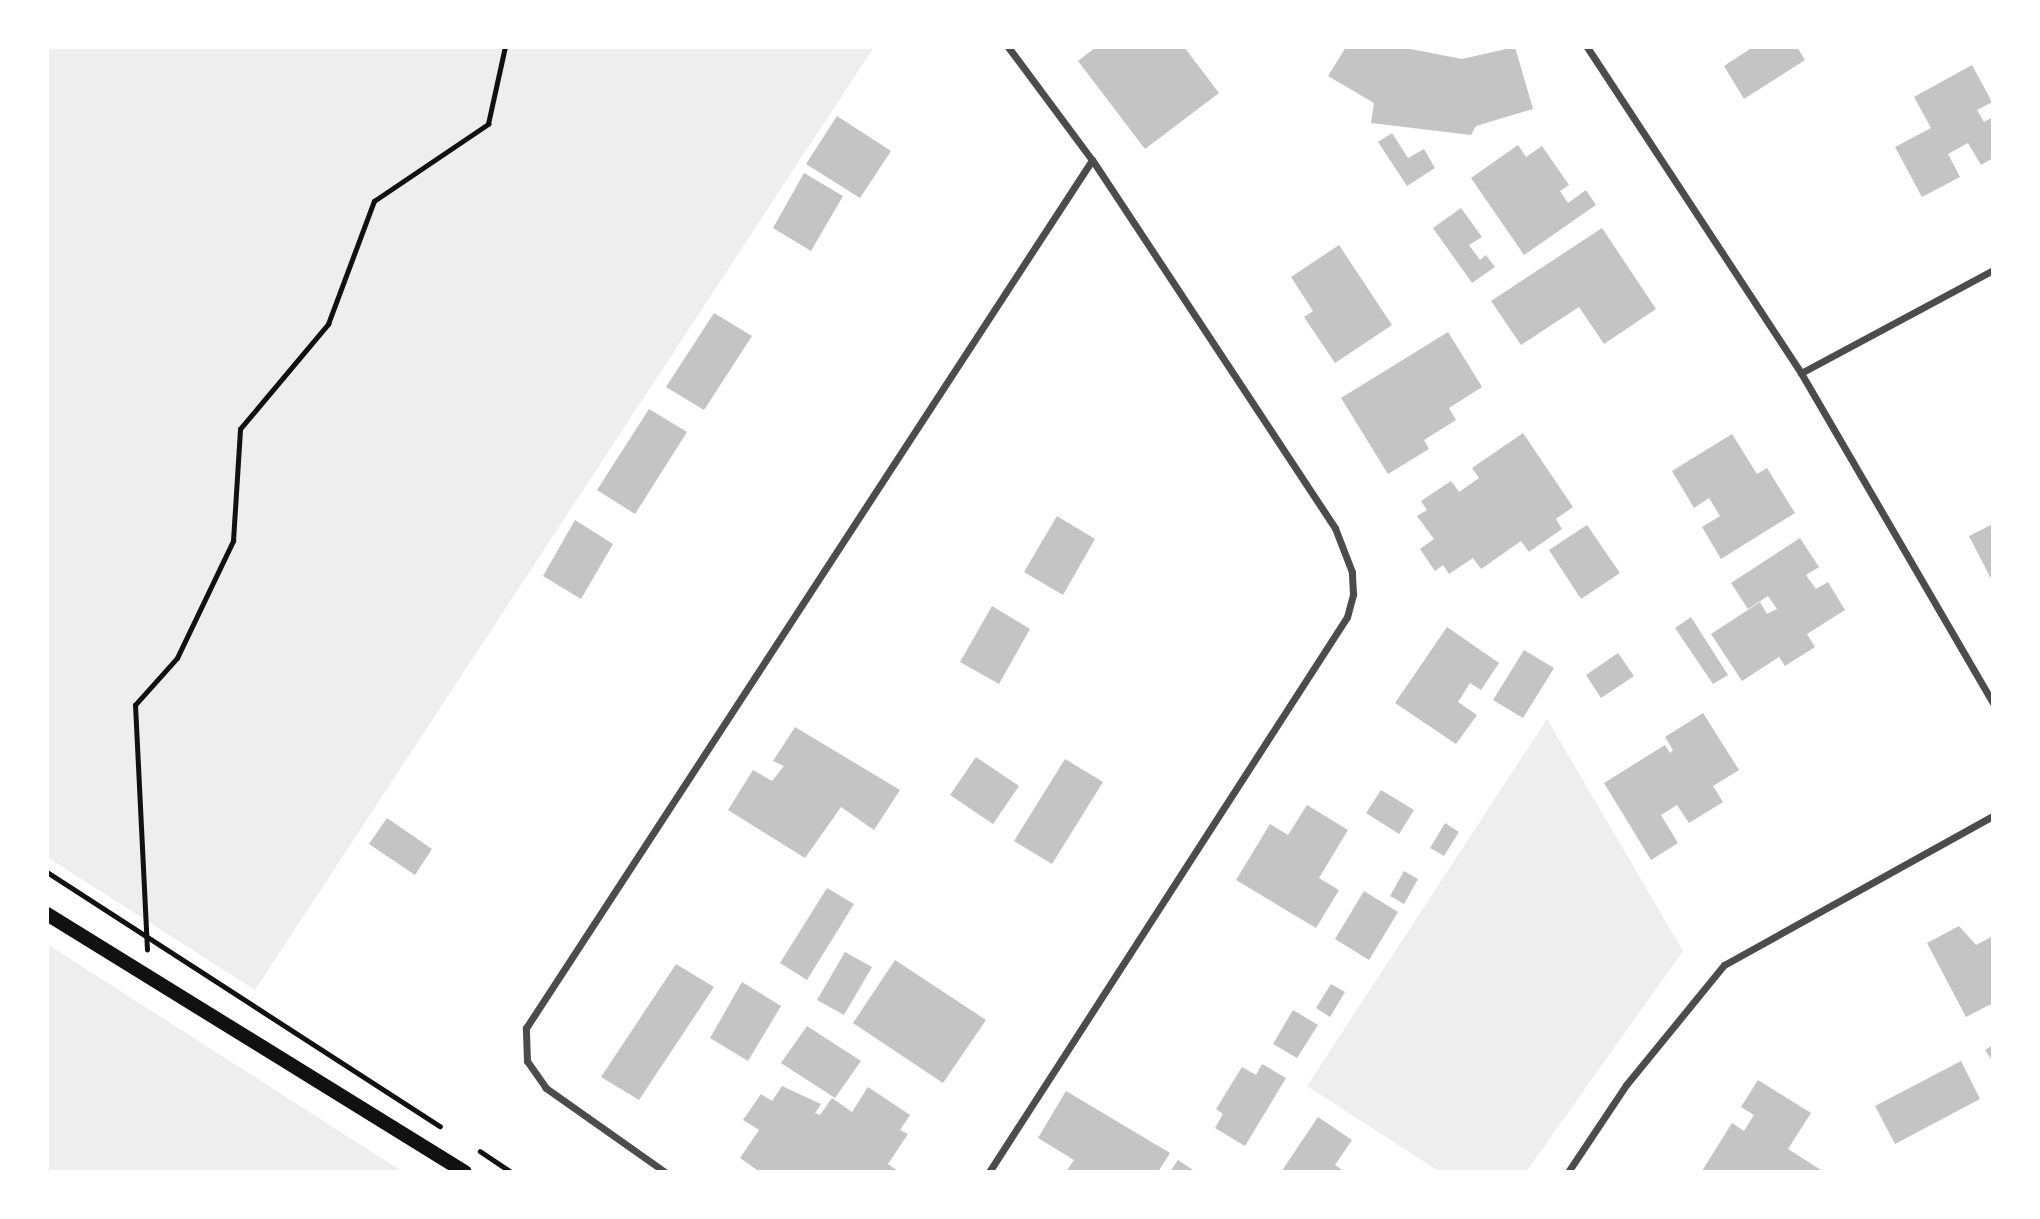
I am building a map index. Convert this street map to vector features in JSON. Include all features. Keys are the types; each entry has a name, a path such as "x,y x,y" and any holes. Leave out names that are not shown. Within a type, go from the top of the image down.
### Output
{"main road":[{"path":"47,914 465,1172"}],"street":[{"path":"989,1172 1347,617 1353,594 1352,572 1335,528 1092,160 1008,47"},
{"path":"1587,47 1801,373 1993,703"},
{"path":"665,1172 546,1088 527,1061 526,1028 1092,160"},
{"path":"1801,373 1993,270"},
{"path":"1568,1172 1626,1085 1724,965 1993,816"}],"path":[{"path":"149,977 135,705 177,658 233,541 240,429 328,324 374,201 488,124 505,47"},
{"path":"47,872 443,1128"},
{"path":"477,1150 511,1172"}],"shaded area":[{"path":"47,47 874,47 255,990 47,857"},
{"path":"1547,719 1683,951 1526,1172 1440,1172 1307,1086"},
{"path":"47,944 403,1172 47,1172"}],"building":[{"path":"1096,47 1184,47 1219,93 1145,149 1078,61"},
{"path":"1346,47 1400,47 1462,59 1515,47 1533,109 1476,126 1471,135 1371,123 1374,103 1328,76"},
{"path":"1753,47 1797,47 1805,60 1744,99 1724,66"},
{"path":"1972,65 1992,102 1977,110 1984,122 1993,117 1993,158 1981,165 1968,143 1948,154 1960,177 1922,197 1895,147 1931,128 1914,97"},
{"path":"837,116 891,151 860,198 806,164"},
{"path":"1392,133 1408,158 1424,149 1435,168 1407,186 1378,142"},
{"path":"1518,145 1526,157 1542,146 1569,185 1560,191 1568,203 1586,190 1596,205 1524,255 1471,178"},
{"path":"804,173 843,196 811,251 773,228"},
{"path":"1461,208 1482,237 1469,245 1480,260 1486,255 1495,267 1472,283 1433,228"},
{"path":"1602,228 1656,309 1604,344 1579,307 1521,345 1491,301"},
{"path":"1339,245 1392,325 1335,363 1304,317 1313,311 1291,277"},
{"path":"714,313 752,336 704,410 666,387"},
{"path":"1448,332 1482,387 1449,408 1456,420 1424,440 1429,449 1388,474 1341,398"},
{"path":"649,409 687,432 635,514 597,490"},
{"path":"1523,433 1573,507 1556,519 1562,529 1529,552 1521,541 1481,569 1473,558 1449,574 1443,565 1435,571 1420,549 1434,539 1417,516 1427,510 1421,501 1451,481 1459,492 1479,478 1472,468"},
{"path":"1732,434 1757,474 1767,468 1795,513 1721,559 1702,527 1720,516 1709,498 1694,508 1672,471"},
{"path":"1057,516 1095,539 1063,595 1024,572"},
{"path":"575,520 613,544 581,599 543,576"},
{"path":"1993,524 1993,576 1990,577 1969,536"},
{"path":"1587,525 1620,573 1581,599 1549,550"},
{"path":"1800,538 1819,567 1806,575 1816,589 1828,582 1845,610 1807,634 1815,647 1785,666 1779,657 1742,681 1711,634 1760,602 1767,614 1777,609 1768,596 1748,609 1731,583"},
{"path":"992,606 1030,629 999,684 960,662"},
{"path":"1691,617 1728,675 1713,684 1675,628"},
{"path":"1447,627 1499,663 1481,690 1470,683 1458,702 1477,715 1456,744 1395,703"},
{"path":"1524,650 1554,668 1523,718 1493,700"},
{"path":"1618,653 1634,676 1601,698 1586,675"},
{"path":"1703,713 1739,770 1713,786 1723,802 1689,823 1677,805 1661,815 1678,843 1651,860 1604,783 1665,745 1670,753 1673,750 1665,737"},
{"path":"795,727 900,790 874,830 841,807 805,858 728,810 753,770 772,781 784,766 773,761"},
{"path":"976,757 1019,786 993,824 950,795"},
{"path":"1065,759 1103,782 1052,864 1014,841"},
{"path":"1381,790 1414,810 1399,834 1366,813"},
{"path":"1307,805 1348,830 1319,878 1339,890 1316,928 1236,880 1270,824 1288,835"},
{"path":"387,818 432,849 415,875 369,844"},
{"path":"1445,823 1459,832 1444,856 1430,848"},
{"path":"1404,871 1418,879 1404,904 1390,896"},
{"path":"827,888 854,904 807,980 780,963"},
{"path":"1364,891 1398,912 1369,960 1335,939"},
{"path":"1959,926 1976,945 1993,936 1993,1003 1966,1017 1927,943"},
{"path":"845,952 872,967 844,1015 817,1000"},
{"path":"895,960 986,1020 943,1083 853,1023"},
{"path":"676,964 714,987 639,1100 601,1077"},
{"path":"742,982 781,1006 748,1061 710,1038"},
{"path":"1331,984 1345,992 1330,1017 1316,1008"},
{"path":"1293,1010 1318,1025 1297,1058 1273,1044"},
{"path":"807,1026 861,1061 835,1098 781,1063"},
{"path":"1993,1045 1993,1062 1985,1050"},
{"path":"1961,1061 1980,1099 1895,1144 1875,1106"},
{"path":"1262,1064 1286,1078 1245,1146 1215,1128 1223,1114 1216,1109 1242,1067 1256,1075"},
{"path":"1758,1080 1811,1113 1788,1149 1824,1172 1702,1171 1732,1123 1744,1131 1754,1115 1741,1107"},
{"path":"782,1086 821,1104 815,1113 820,1115 832,1098 852,1112 868,1087 910,1115 900,1130 908,1134 888,1164 899,1172 760,1172 740,1158 759,1130 743,1120 761,1094 772,1101"},
{"path":"1066,1091 1170,1153 1158,1172 1066,1172 1074,1160 1038,1138"},
{"path":"1318,1117 1352,1140 1335,1165 1345,1172 1281,1172"},
{"path":"1178,1160 1196,1172 1170,1172"}]}
